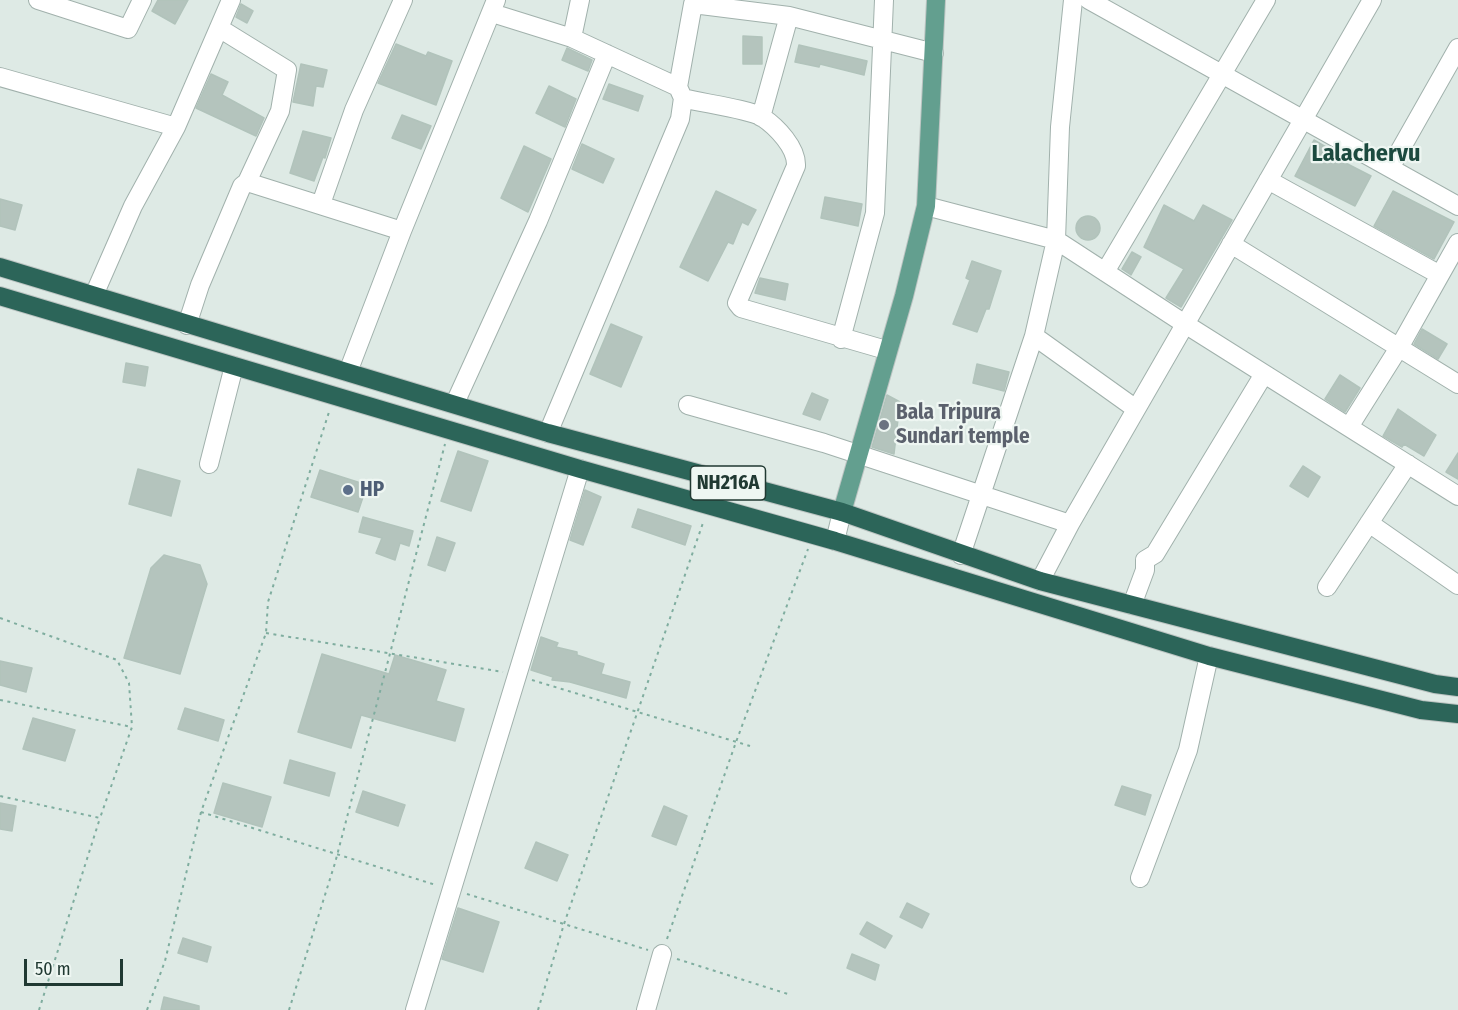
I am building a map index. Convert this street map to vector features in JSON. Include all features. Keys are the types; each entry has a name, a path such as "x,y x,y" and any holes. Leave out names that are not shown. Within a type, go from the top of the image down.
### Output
{"highway":[{"name":"NH216A","path":"0,267 548,433 842,512 1040,581 1435,684 1458,687"},
{"name":"NH216A","path":"0,296 580,469 835,541 1209,656 1421,710 1458,714"}],"main road":[{"path":"842,512 886,350 904,296 926,206 936,0"}],"street":[{"path":"38,0 128,29 142,0"},
{"path":"94,295 133,206 176,127 231,0"},
{"path":"321,204 354,110 403,0"},
{"path":"572,38 580,0"},
{"path":"841,339 875,213 884,0"},
{"path":"961,555 1034,336 1056,240 1060,127 1073,0"},
{"path":"1089,0 1458,206"},
{"path":"1040,581 1070,524 1372,0"},
{"path":"1105,272 1223,75 1263,1"},
{"path":"548,433 680,119 681,93 693,4 789,16 934,54"},
{"path":"348,372 402,231 494,6 608,54 681,93 761,117 791,147 796,156 796,166 737,303 741,308 841,339 886,350"},
{"path":"761,117 789,16"},
{"path":"187,325 200,285 242,186 247,182 280,111 287,70 219,28"},
{"path":"1390,168 1458,48"},
{"path":"455,403 538,221 608,54"},
{"path":"0,77 176,127"},
{"path":"1268,180 1440,276"},
{"path":"247,182 402,231"},
{"path":"926,206 1056,240 1458,496"},
{"path":"1348,427 1400,346 1458,243"},
{"path":"1231,244 1400,346 1458,384"},
{"path":"1034,336 1136,409"},
{"path":"209,464 234,366"},
{"path":"1132,605 1145,570 1145,560 1155,554 1264,374"},
{"path":"688,405 858,454 1070,524"},
{"path":"1327,587 1408,464"},
{"path":"415,1010 512,685 580,469"},
{"path":"835,541 842,512"},
{"path":"1369,523 1458,585"},
{"path":"1140,878 1188,750 1209,656"},
{"path":"646,1010 662,954"}],"path":[{"path":"147,1010 165,961 201,812 266,633 268,602 334,394"},
{"path":"289,1010 337,854 448,430"},
{"path":"538,1010 564,924 708,506"},
{"path":"662,954 736,742 813,536"},
{"path":"0,618 117,660 129,683 132,727 100,818 39,1010"},
{"path":"0,700 132,727"},
{"path":"0,796 100,818"},
{"path":"201,812 791,994"}],"building":[{"path":"158,0 188,0 175,24 152,11"},
{"path":"241,4 253,11 247,23 236,17"},
{"path":"743,36 762,37 762,64 743,64"},
{"path":"396,44 426,56 428,52 452,61 436,105 378,83"},
{"path":"799,45 867,61 864,75 820,64 819,67 795,62"},
{"path":"567,48 592,60 588,71 562,60"},
{"path":"301,64 327,70 323,87 316,86 313,106 293,102"},
{"path":"211,74 228,82 222,95 264,118 256,136 196,108"},
{"path":"609,84 643,96 638,111 603,99"},
{"path":"549,86 576,99 565,127 536,113"},
{"path":"402,115 431,126 421,149 392,138"},
{"path":"303,131 331,138 314,181 290,173"},
{"path":"1314,140 1326,147 1324,152 1371,176 1355,206 1295,176"},
{"path":"582,144 614,159 603,183 572,169"},
{"path":"524,146 551,159 528,212 501,198"},
{"path":"716,191 756,210 748,225 742,222 733,244 728,242 708,281 680,267"},
{"path":"1393,191 1454,222 1434,259 1374,226"},
{"path":"825,197 862,204 858,226 821,218"},
{"path":"0,199 22,205 15,230 0,226"},
{"path":"1164,205 1194,221 1203,205 1232,220 1181,307 1166,298 1184,269 1144,247"},
{"path":"1083,216 1093,216 1100,223 1100,233 1093,240 1083,240 1076,233 1076,223"},
{"path":"1132,252 1141,257 1131,275 1122,269"},
{"path":"972,261 1001,271 989,309 986,309 977,332 953,324 970,280 966,278"},
{"path":"760,278 788,284 785,300 755,293"},
{"path":"611,324 642,337 621,387 590,374"},
{"path":"1422,329 1447,344 1438,359 1414,344"},
{"path":"126,363 148,367 145,386 123,382"},
{"path":"977,364 1009,372 1004,391 973,383"},
{"path":"1340,375 1360,388 1345,412 1325,399"},
{"path":"812,393 828,400 820,420 803,414"},
{"name":"Bala Tripura Sundari temple","path":"887,395 900,402 894,454 872,447"},
{"path":"1398,409 1436,435 1424,456 1404,444 1402,447 1383,436"},
{"path":"458,451 488,461 471,511 441,501"},
{"path":"1458,453 1458,479 1446,472"},
{"path":"1303,466 1320,477 1308,497 1290,486"},
{"path":"138,469 180,481 171,516 129,504"},
{"path":"320,470 367,485 358,512 311,497"},
{"path":"585,490 601,497 583,545 570,540"},
{"path":"638,509 691,526 685,545 632,527"},
{"path":"363,517 413,531 409,546 400,543 395,560 376,553 382,538 359,532"},
{"path":"437,537 455,543 445,571 428,565"},
{"path":"164,555 200,565 207,584 180,674 124,658 151,568"},
{"path":"541,637 558,643 556,647 577,652 577,655 604,664 601,674 630,682 626,698 570,682 552,680 553,677 531,670"},
{"path":"322,654 389,674 395,655 446,670 436,701 464,709 455,741 361,715 351,748 298,732"},
{"path":"0,661 32,668 26,692 0,685"},
{"path":"185,708 224,720 218,741 178,729"},
{"path":"33,718 75,730 65,761 23,749"},
{"path":"290,760 335,773 329,796 284,783"},
{"path":"223,783 271,797 262,827 214,813"},
{"path":"1122,786 1151,795 1145,815 1115,805"},
{"path":"363,791 405,805 398,826 356,812"},
{"path":"0,803 16,806 12,831 0,829"},
{"path":"664,806 687,816 676,845 652,836"},
{"path":"536,842 568,855 557,881 525,868"},
{"path":"907,903 929,914 922,928 900,917"},
{"path":"458,908 499,922 483,972 442,959"},
{"path":"867,922 892,936 885,948 860,934"},
{"path":"183,938 211,947 207,962 178,953"},
{"path":"852,954 879,965 875,980 847,968"},
{"path":"164,997 199,1006 199,1010 161,1010"}],"place":[{"name":"Bala Tripura Sundari temple","path":"884,425"},
{"name":"HP","path":"348,490"}],"district":[{"name":"Lalachervu","path":"1366,154"}]}
